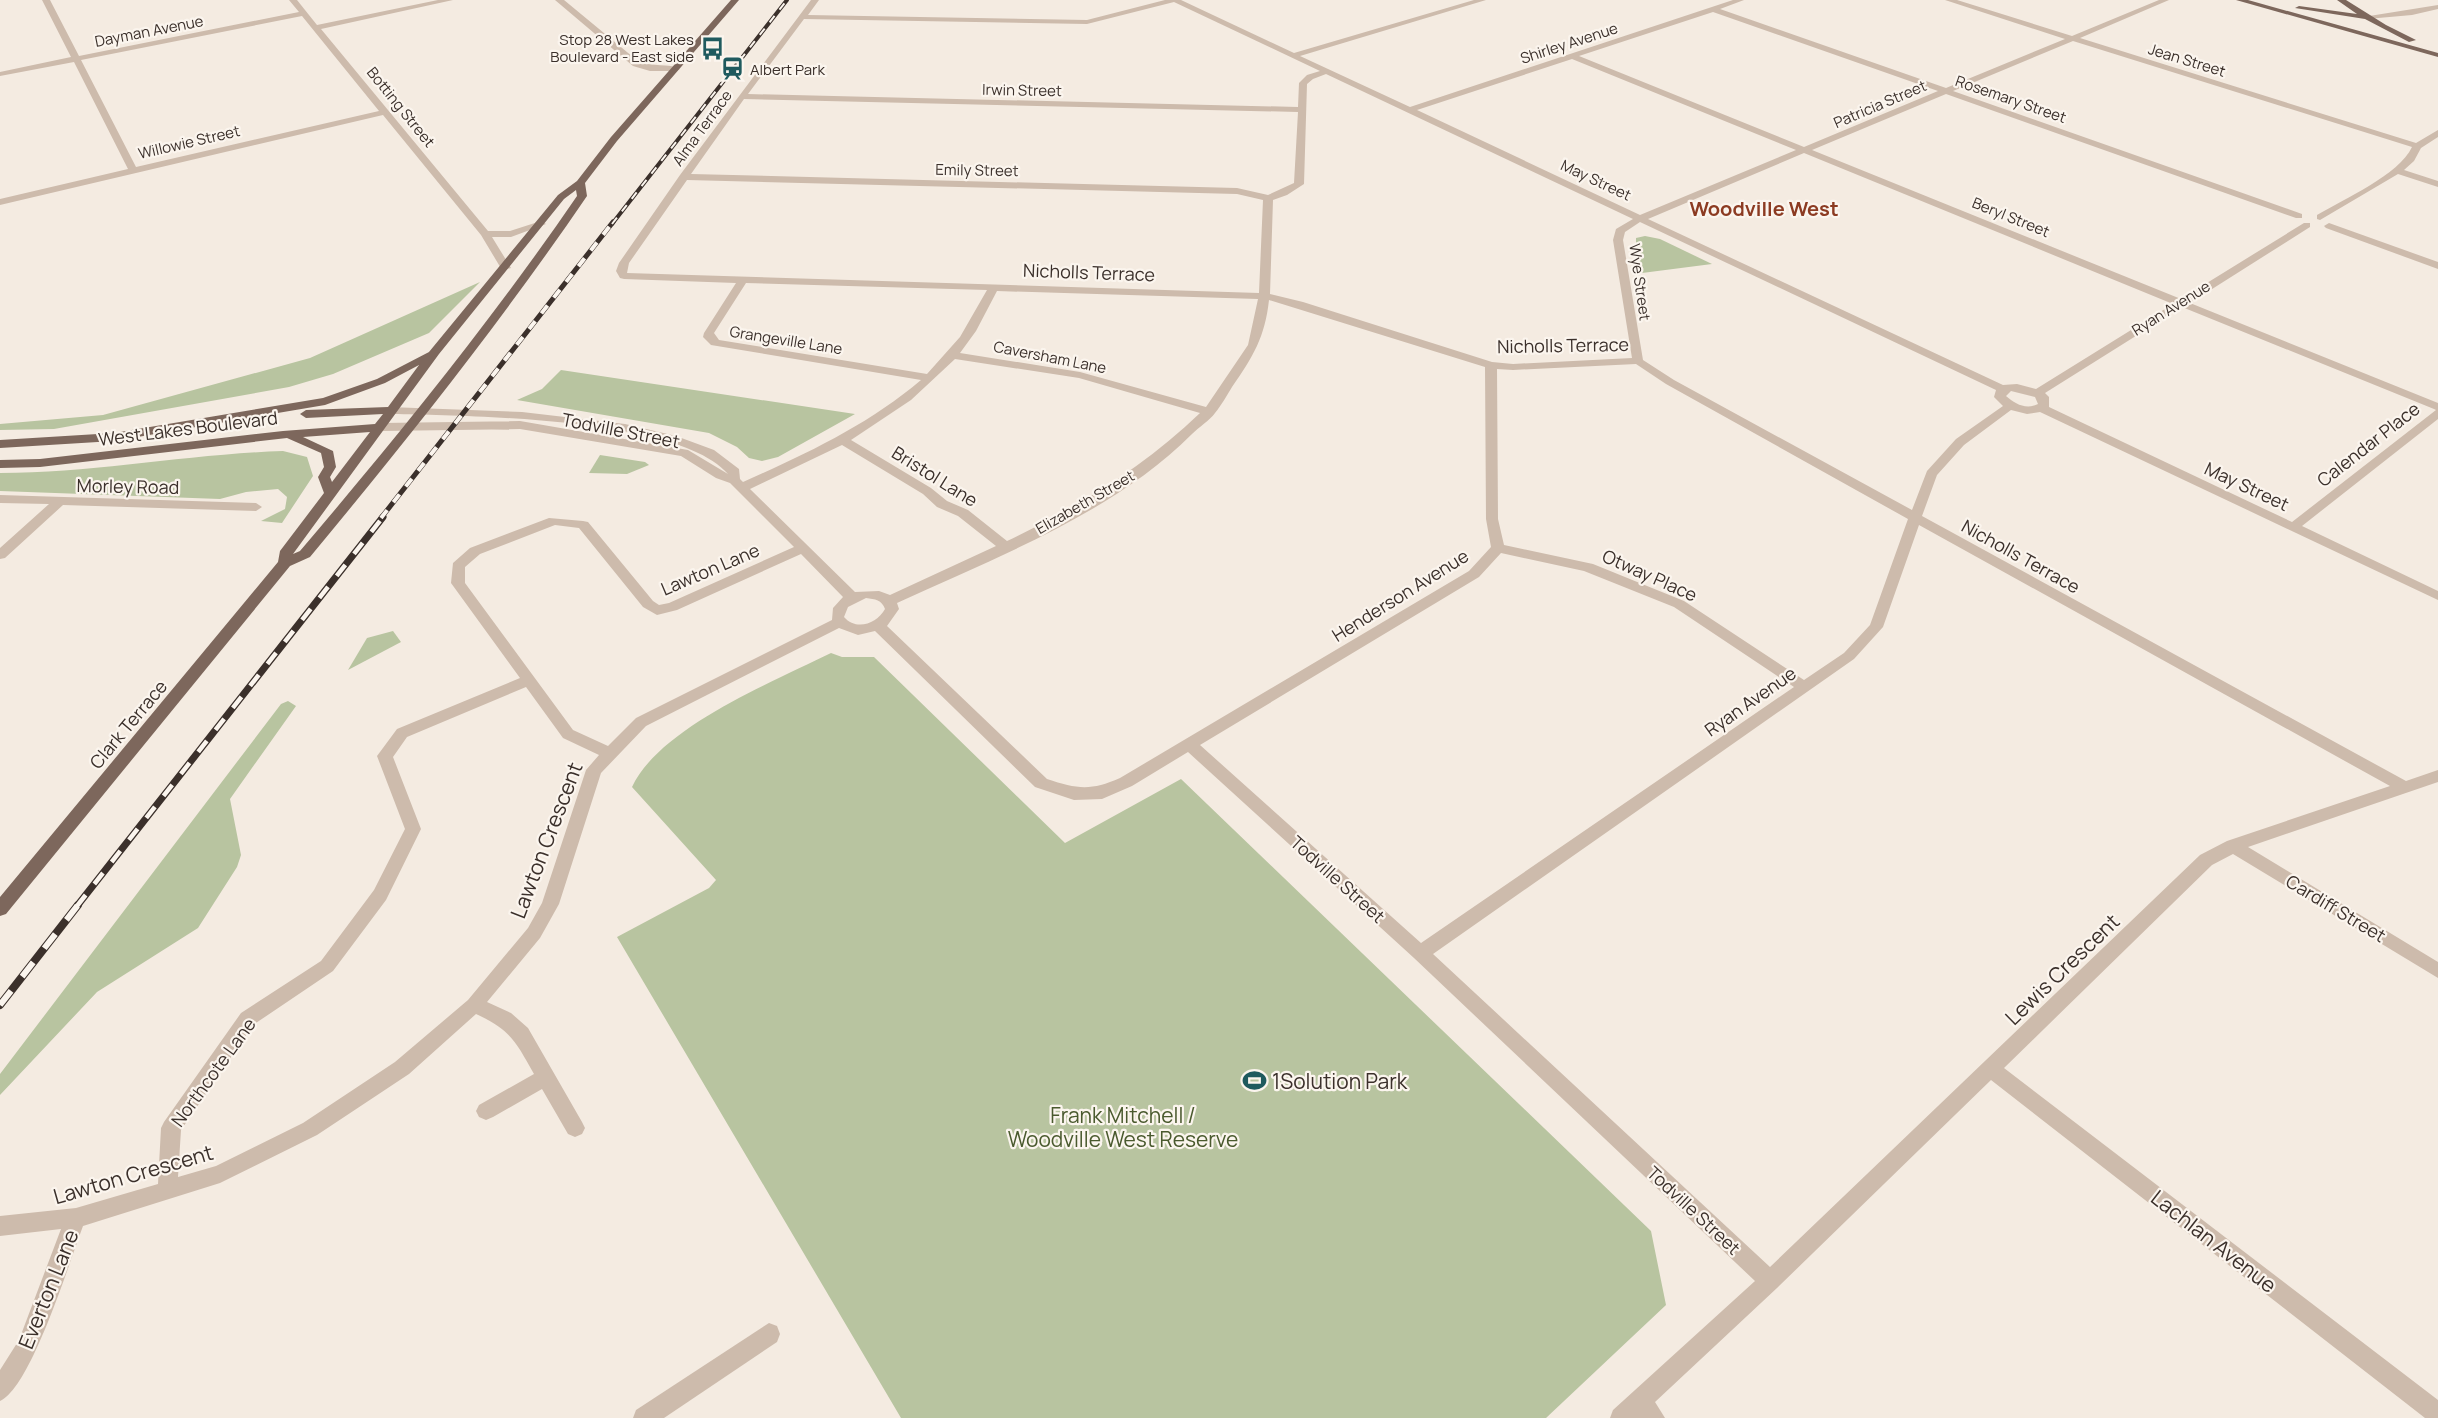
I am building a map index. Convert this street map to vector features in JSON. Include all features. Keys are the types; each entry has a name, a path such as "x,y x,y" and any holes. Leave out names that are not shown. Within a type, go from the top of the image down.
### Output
{"main road":[{"name":"West Lakes Boulevard","path":"0,464 40,464 283,435 381,427 435,352 506,268 561,197 580,183 614,139 735,0"},
{"path":"2240,0 2438,55"},
{"path":"2263,0 2371,19"},
{"path":"2338,2 2350,15 2372,31 2415,49"},
{"path":"2293,7 2338,2 2397,34 2438,47"},
{"path":"2281,12 2358,21 2371,19"},
{"name":"West Lakes Boulevard","path":"413,426 545,252 582,196 580,183"},
{"name":"West Lakes Boulevard","path":"0,444 114,437 326,401 381,381 435,352"},
{"name":"West Lakes Boulevard","path":"230,418 252,423 320,412 393,410"},
{"name":"Clark Terrace","path":"0,909 285,563 305,554 413,426"},
{"name":"Clark Terrace","path":"285,563 287,551 329,491 381,427"},
{"path":"283,435 327,451 330,467 324,477 329,491"}],"street":[{"path":"46,0 133,170"},
{"name":"Botting Street","path":"293,0 485,234 506,268"},
{"path":"317,27 449,0"},
{"path":"559,0 636,64 650,69 676,69"},
{"name":"Alma Terrace","path":"624,276 621,271 624,263 683,177 815,0"},
{"path":"802,17 1087,22 1174,0"},
{"name":"May Street","path":"1174,0 2003,390"},
{"path":"1291,56 1482,0"},
{"path":"1717,0 1728,4"},
{"name":"Shirley Avenue","path":"1407,111 1740,0"},
{"name":"Jean Street","path":"1949,0 2417,146"},
{"name":"Patricia Street","path":"1639,219 2165,0"},
{"path":"2371,19 2407,16 2438,7"},
{"name":"Rosemary Street","path":"1713,9 2299,216"},
{"name":"Dayman Avenue","path":"0,74 304,13"},
{"name":"Beryl Street","path":"1572,56 2438,407"},
{"path":"1268,198 1284,193 1299,183 1303,83 1310,77 1325,72"},
{"name":"Irwin Street","path":"742,96 1302,110"},
{"name":"Willowie Street","path":"0,201 385,112"},
{"path":"2320,217 2397,171 2410,159 2417,146 2438,133"},
{"path":"2397,171 2438,183"},
{"name":"Emily Street","path":"683,177 1241,191 1268,198"},
{"name":"Elizabeth Street","path":"889,601 1004,546 1125,482 1194,429 1210,412 1228,390 1254,343 1265,296 1268,198"},
{"path":"2328,226 2329,223 2320,217 2299,216 2299,221 2307,225 2328,226 2438,266"},
{"name":"Wye Street","path":"1638,361 1618,240 1620,231 1639,219"},
{"path":"485,234 511,234 541,224"},
{"name":"Ryan Avenue","path":"2037,393 2307,225"},
{"name":"Nicholls Terrace","path":"624,276 1265,296 1299,304 1491,365 1513,367 1638,361 1670,382 2404,787"},
{"name":"Grangeville Lane","path":"743,279 709,333 709,338 714,343 929,378"},
{"path":"738,484 843,440 880,417 929,378 952,355 993,288"},
{"name":"Caversham Lane","path":"952,355 1080,375 1210,412"},
{"path":"1491,365 1492,519 1498,548"},
{"path":"2011,405 2000,397 2003,390 2014,387 2037,393 2045,402 2041,408"},
{"name":"May Street","path":"2011,405 2028,410 2041,408 2438,596"},
{"name":"Ryan Avenue","path":"1420,953 1849,656 1876,627 1931,474 1960,442 2011,405"},
{"name":"West Lakes Boulevard","path":"393,410 489,413"},
{"name":"Todville Street","path":"489,413 543,416 696,444 724,459 735,472 738,484"},
{"name":"Calendar Place","path":"2293,527 2438,413"},
{"name":"West Lakes Boulevard","path":"381,427 481,423"},
{"name":"Todville Street","path":"481,423 538,427 684,453 699,459 718,477 738,484 852,597"},
{"name":"Bristol Lane","path":"843,440 927,490 942,504 966,515 1004,546"},
{"name":"Morley Road","path":"0,499 255,507"},
{"path":"0,555 59,502"},
{"name":"Lawton Lane","path":"530,680 458,583 458,566 475,551 554,521 583,525 648,604 657,610 672,607 802,549"},
{"name":"Otway Place","path":"1498,548 1588,567 1679,604 1804,687"},
{"name":"Henderson Avenue","path":"1190,745 1474,574 1498,548"},
{"path":"608,753 641,722 840,622 858,629 878,626 892,612 889,601 870,594 852,597 837,611 840,622"},
{"path":"878,626 1041,783 1074,794 1102,794 1190,745"},
{"name":"Lawton Crescent","path":"0,1226 76,1218 168,1192 220,1174 310,1129 402,1068 474,1005 534,933 550,904 594,770 608,753 568,734 530,680"},
{"name":"Northcote Lane","path":"168,1192 171,1128 247,1019 327,966 380,895 413,829 385,756 402,733 530,680"},
{"name":"Todville Street","path":"1190,745 1420,953 1770,1281"},
{"name":"Lewis Crescent","path":"1621,1418 1770,1281 2206,860 2233,846 2438,776"},
{"name":"Cardiff Street","path":"2233,846 2438,970"},
{"path":"474,1005 505,1019 521,1034 575,1128"},
{"name":"Lachlan Avenue","path":"1990,1069 2438,1414"},
{"path":"486,1111 546,1077"},
{"name":"Everton Lane","path":"0,1390 27,1347 76,1218"},
{"path":"644,1418 769,1334"},
{"path":"1639,1401 1654,1418"}],"green space":[{"path":"1645,236 1660,239 1712,264 1642,273 1636,238"},
{"path":"480,282 429,333 333,374 289,387 54,429 0,430 0,424 103,415 310,358"},
{"path":"561,370 855,414 778,457 762,461 749,458 737,447 709,433 517,400 542,389"},
{"path":"283,451 307,457 313,476 282,523 261,521 285,509 287,497 278,489 246,492 220,499 0,491 0,473 71,470"},
{"path":"600,455 645,462 649,465 627,474 589,473"},
{"path":"393,631 401,642 348,670 367,638"},
{"name":"Frank Mitchell / Woodville West Reserve","path":"831,653 842,657 874,657 1065,843 1181,779 1651,1231 1666,1305 1546,1418 901,1418 617,937 709,888 716,880 632,787 646,765 667,745 720,708"},
{"path":"288,701 296,706 230,799 241,855 237,867 198,928 97,992 0,1095 0,1074 281,704"}],"railway":[{"path":"612,224 787,0"},
{"path":"381,518 613,222"},
{"path":"77,906 383,517"},
{"path":"0,1005 78,905"}],"place":[{"name":"Stop 28 West Lakes Boulevard - East side","path":"712,48"},
{"name":"Albert Park","path":"732,69"},
{"name":"1Solution Park","path":"1254,1081"}],"district":[{"name":"Woodville West","path":"1764,208"}]}
